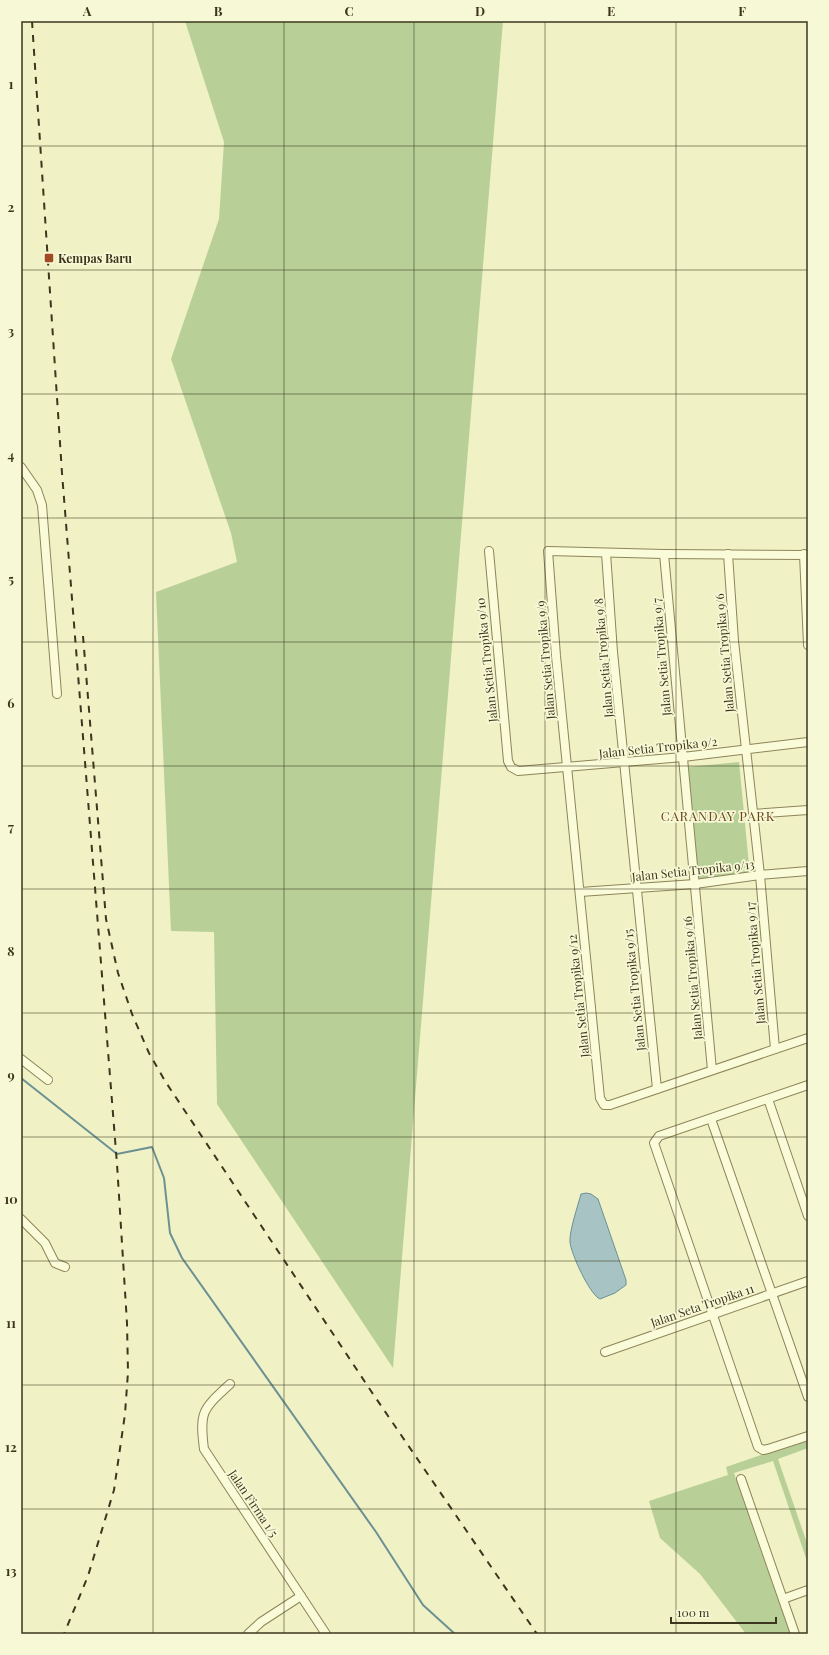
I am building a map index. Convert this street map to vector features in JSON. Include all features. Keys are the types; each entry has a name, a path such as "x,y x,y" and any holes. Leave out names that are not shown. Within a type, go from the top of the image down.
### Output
{"street":[{"path":"21,467 37,490 42,505 57,694"},
{"name":"Jalan Setia Tropika 9/10","path":"489,551 508,761 511,767"},
{"name":"Jalan Setia Tropika 9/9","path":"580,892 567,768 548,551 606,553"},
{"path":"606,553 806,554 808,645"},
{"name":"Jalan Setia Tropika 9/8","path":"606,553 636,888"},
{"name":"Jalan Setia Tropika 9/7","path":"664,554 695,884"},
{"name":"Jalan Setia Tropika 9/6","path":"728,554 745,750 753,814"},
{"name":"Jalan Setia Tropika 9/2","path":"511,767 518,771 567,768 683,757 808,742"},
{"path":"753,814 808,810"},
{"name":"Jalan Setia Tropika 9/17","path":"753,814 760,875 775,1048"},
{"name":"Jalan Setia Tropika 9/13","path":"580,892 695,884 760,875 808,871"},
{"name":"Jalan Setia Tropika 9/16","path":"695,884 712,1070"},
{"name":"Jalan Setia Tropika 9/15","path":"636,888 656,1089"},
{"name":"Jalan Setia Tropika 9/12","path":"580,892 600,1098 604,1105 610,1105 656,1089"},
{"path":"656,1089 808,1038"},
{"path":"21,1059 48,1080"},
{"path":"808,1085 658,1136 654,1143 711,1314 758,1447 763,1450 768,1449 808,1436"},
{"path":"768,1099 808,1216"},
{"path":"711,1119 808,1397"},
{"path":"21,1219 45,1243 55,1263 65,1267"},
{"name":"Jalan Seta Tropika 11","path":"605,1352 808,1281"},
{"name":"Jalan Firma 1/5","path":"230,1384 206,1406 202,1419 204,1449 326,1634"},
{"path":"741,1479 795,1634"},
{"path":"783,1599 808,1590"},
{"path":"248,1634 267,1618 301,1596"}],"green space":[{"path":"185,21 503,21 393,1368 217,1104 214,932 171,931 156,592 237,562 231,533 171,359 219,219 224,142"},
{"name":"CARANDAY PARK","path":"739,762 750,875 698,879 687,767"},
{"path":"808,1439 808,1448 778,1459 808,1546 808,1564 773,1461 734,1473 790,1634 746,1634 700,1574 660,1538 649,1501 728,1475 726,1467"}],"water":[{"path":"581,1194 591,1194 598,1199 626,1280 626,1285 615,1293 600,1299 591,1290 586,1282 571,1248 570,1242 572,1225"}],"waterway":[{"path":"21,1078 117,1154 152,1147 164,1178 170,1233 182,1258 376,1532 423,1605 455,1634"}],"railway":[{"path":"32,21 62,473 117,1164 127,1323 128,1372 125,1414 114,1490 88,1576 64,1634"},
{"path":"83,636 106,919 118,973 132,1014 149,1053 165,1081 371,1391 537,1634"}],"place":[{"name":"Kempas Baru","path":"49,258"}],"district":[{"name":"CARANDAY PARK","path":"718,815"}]}
